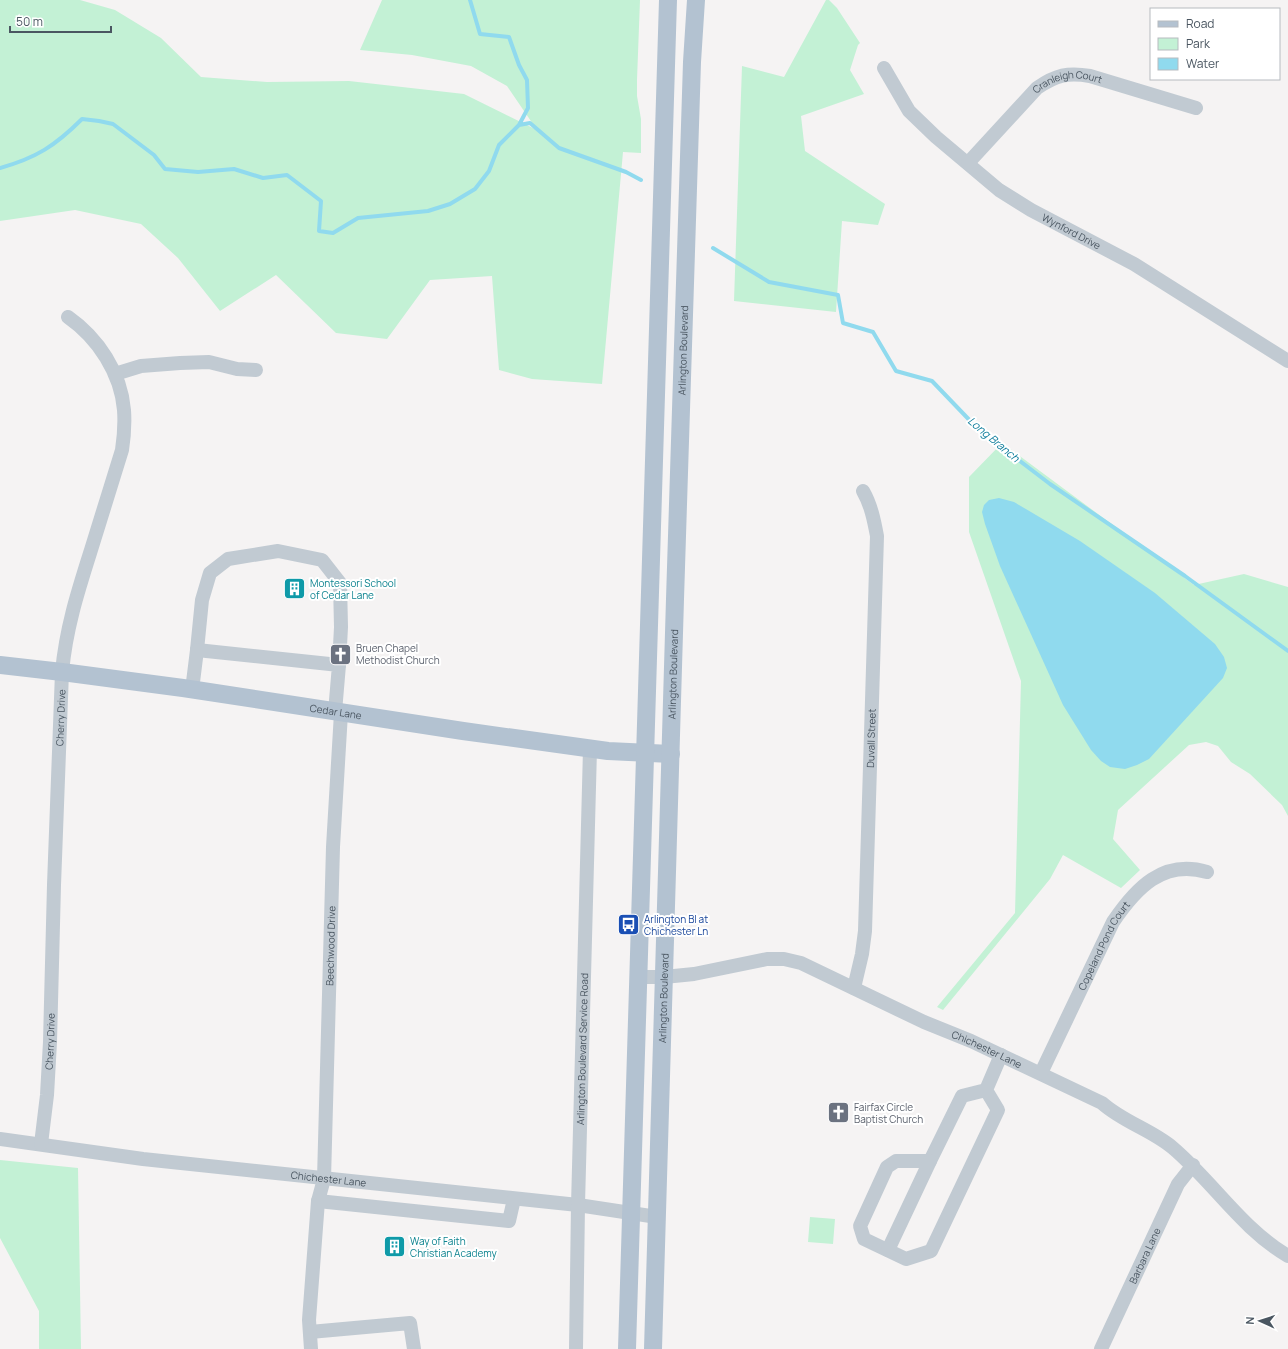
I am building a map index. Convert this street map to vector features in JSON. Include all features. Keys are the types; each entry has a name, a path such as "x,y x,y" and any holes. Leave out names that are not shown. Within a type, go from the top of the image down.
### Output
{"main road":[{"path":"627,1349 668,0"},
{"name":"Arlington Boulevard","path":"653,1349 692,62 696,0"},
{"name":"Cedar Lane","path":"0,665 192,690 590,749 671,754"}],"street":[{"name":"Wynford Drive","path":"884,68 909,111 936,137 999,190 1031,210 1134,264 1288,360"},
{"name":"Cranleigh Court","path":"968,163 1037,88 1049,80 1062,75 1076,74 1090,76 1196,108"},
{"name":"Cherry Drive","path":"41,1144 47,1095 50,1042 54,885 64,646 69,622 122,450 125,430 124,409 120,388 115,374 103,352 91,336 68,317"},
{"path":"115,374 141,366 209,362 237,369 256,370"},
{"name":"Duvall Street","path":"854,988 862,954 865,931 877,536 874,518 868,500 863,491"},
{"name":"Beechwood Drive","path":"192,690 202,600 210,573 228,559 278,551 322,560 340,583 341,627 333,847 324,1178 318,1201 309,1320 311,1349"},
{"path":"197,650 339,665"},
{"name":"Arlington Boulevard Service Road","path":"576,1349 578,1206 590,749"},
{"name":"Copeland Pond Court","path":"1041,1073 1113,922 1125,905 1139,890 1155,877 1168,871 1182,868 1198,869 1207,872"},
{"name":"Chichester Lane","path":"638,977 664,977 694,974 767,959 784,959 801,963 924,1022 1001,1054 1102,1103 1111,1111 1171,1147 1193,1165 1246,1223 1288,1256"},
{"path":"986,1090 1001,1054"},
{"path":"888,1250 962,1096 986,1090"},
{"path":"930,1161 896,1161 887,1167 860,1226 864,1239 906,1259 931,1251 998,1110 986,1090"},
{"name":"Chichester Lane","path":"0,1139 143,1159 578,1206 657,1217"},
{"name":"Barbara Lane","path":"1101,1349 1178,1184 1193,1165"},
{"path":"318,1201 509,1221 514,1199"},
{"path":"310,1332 410,1323 414,1349"}],"green space":[{"path":"0,0 80,0 115,10 161,38 201,77 267,82 349,81 464,94 537,130 507,86 471,66 412,55 360,50 382,0 640,0 637,96 641,119 641,153 623,152 602,384 532,379 499,370 492,276 430,280 387,339 336,333 276,275 220,311 178,258 141,224 75,210 0,221"},
{"path":"826,0 829,0 837,8 860,43 850,70 864,94 801,116 805,151 885,204 878,225 842,221 836,312 734,301 742,66 784,77"},
{"path":"1002,443 1194,585 1244,574 1288,587 1288,816 1282,805 1250,774 1231,762 1218,746 1206,742 1189,745 1118,810 1113,839 1140,870 1121,888 1063,855 1050,879 943,1010 937,1007 1015,913 1021,681 969,532 969,477"},
{"path":"0,1160 78,1168 81,1349 39,1349 39,1311 0,1238"},
{"path":"810,1217 835,1219 833,1244 808,1242"}],"water":[{"path":"999,498 1014,502 1080,541 1155,593 1215,644 1224,657 1227,668 1223,678 1149,759 1125,769 1110,767 1101,761 1091,750 1063,705 1000,566 985,524 982,512 984,505 989,500"}],"waterway":[{"name":"Long Branch","path":"0,168 24,160 44,150 63,137 82,119 113,124 154,155 165,169 198,172 234,169 263,178 287,175 321,201 319,231 333,233 358,218 428,211 450,204 475,189 489,171 499,145 519,125 528,108 527,80 519,65 509,37 480,34 470,0"},
{"path":"519,125 530,123 559,148 626,172 641,180"},
{"name":"Long Branch","path":"713,248 769,282 838,295 843,323 873,332 896,371 932,381 978,429 1050,484 1185,576 1288,651"}],"place":[{"name":"Montessori School of Cedar Lane","path":"294,589"},
{"name":"Bruen Chapel Methodist Church","path":"341,654"},
{"name":"Arlington Bl at Chichester Ln","path":"628,925"},
{"name":"Fairfax Circle Baptist Church","path":"839,1113"},
{"name":"Way of Faith Christian Academy","path":"394,1247"}]}
